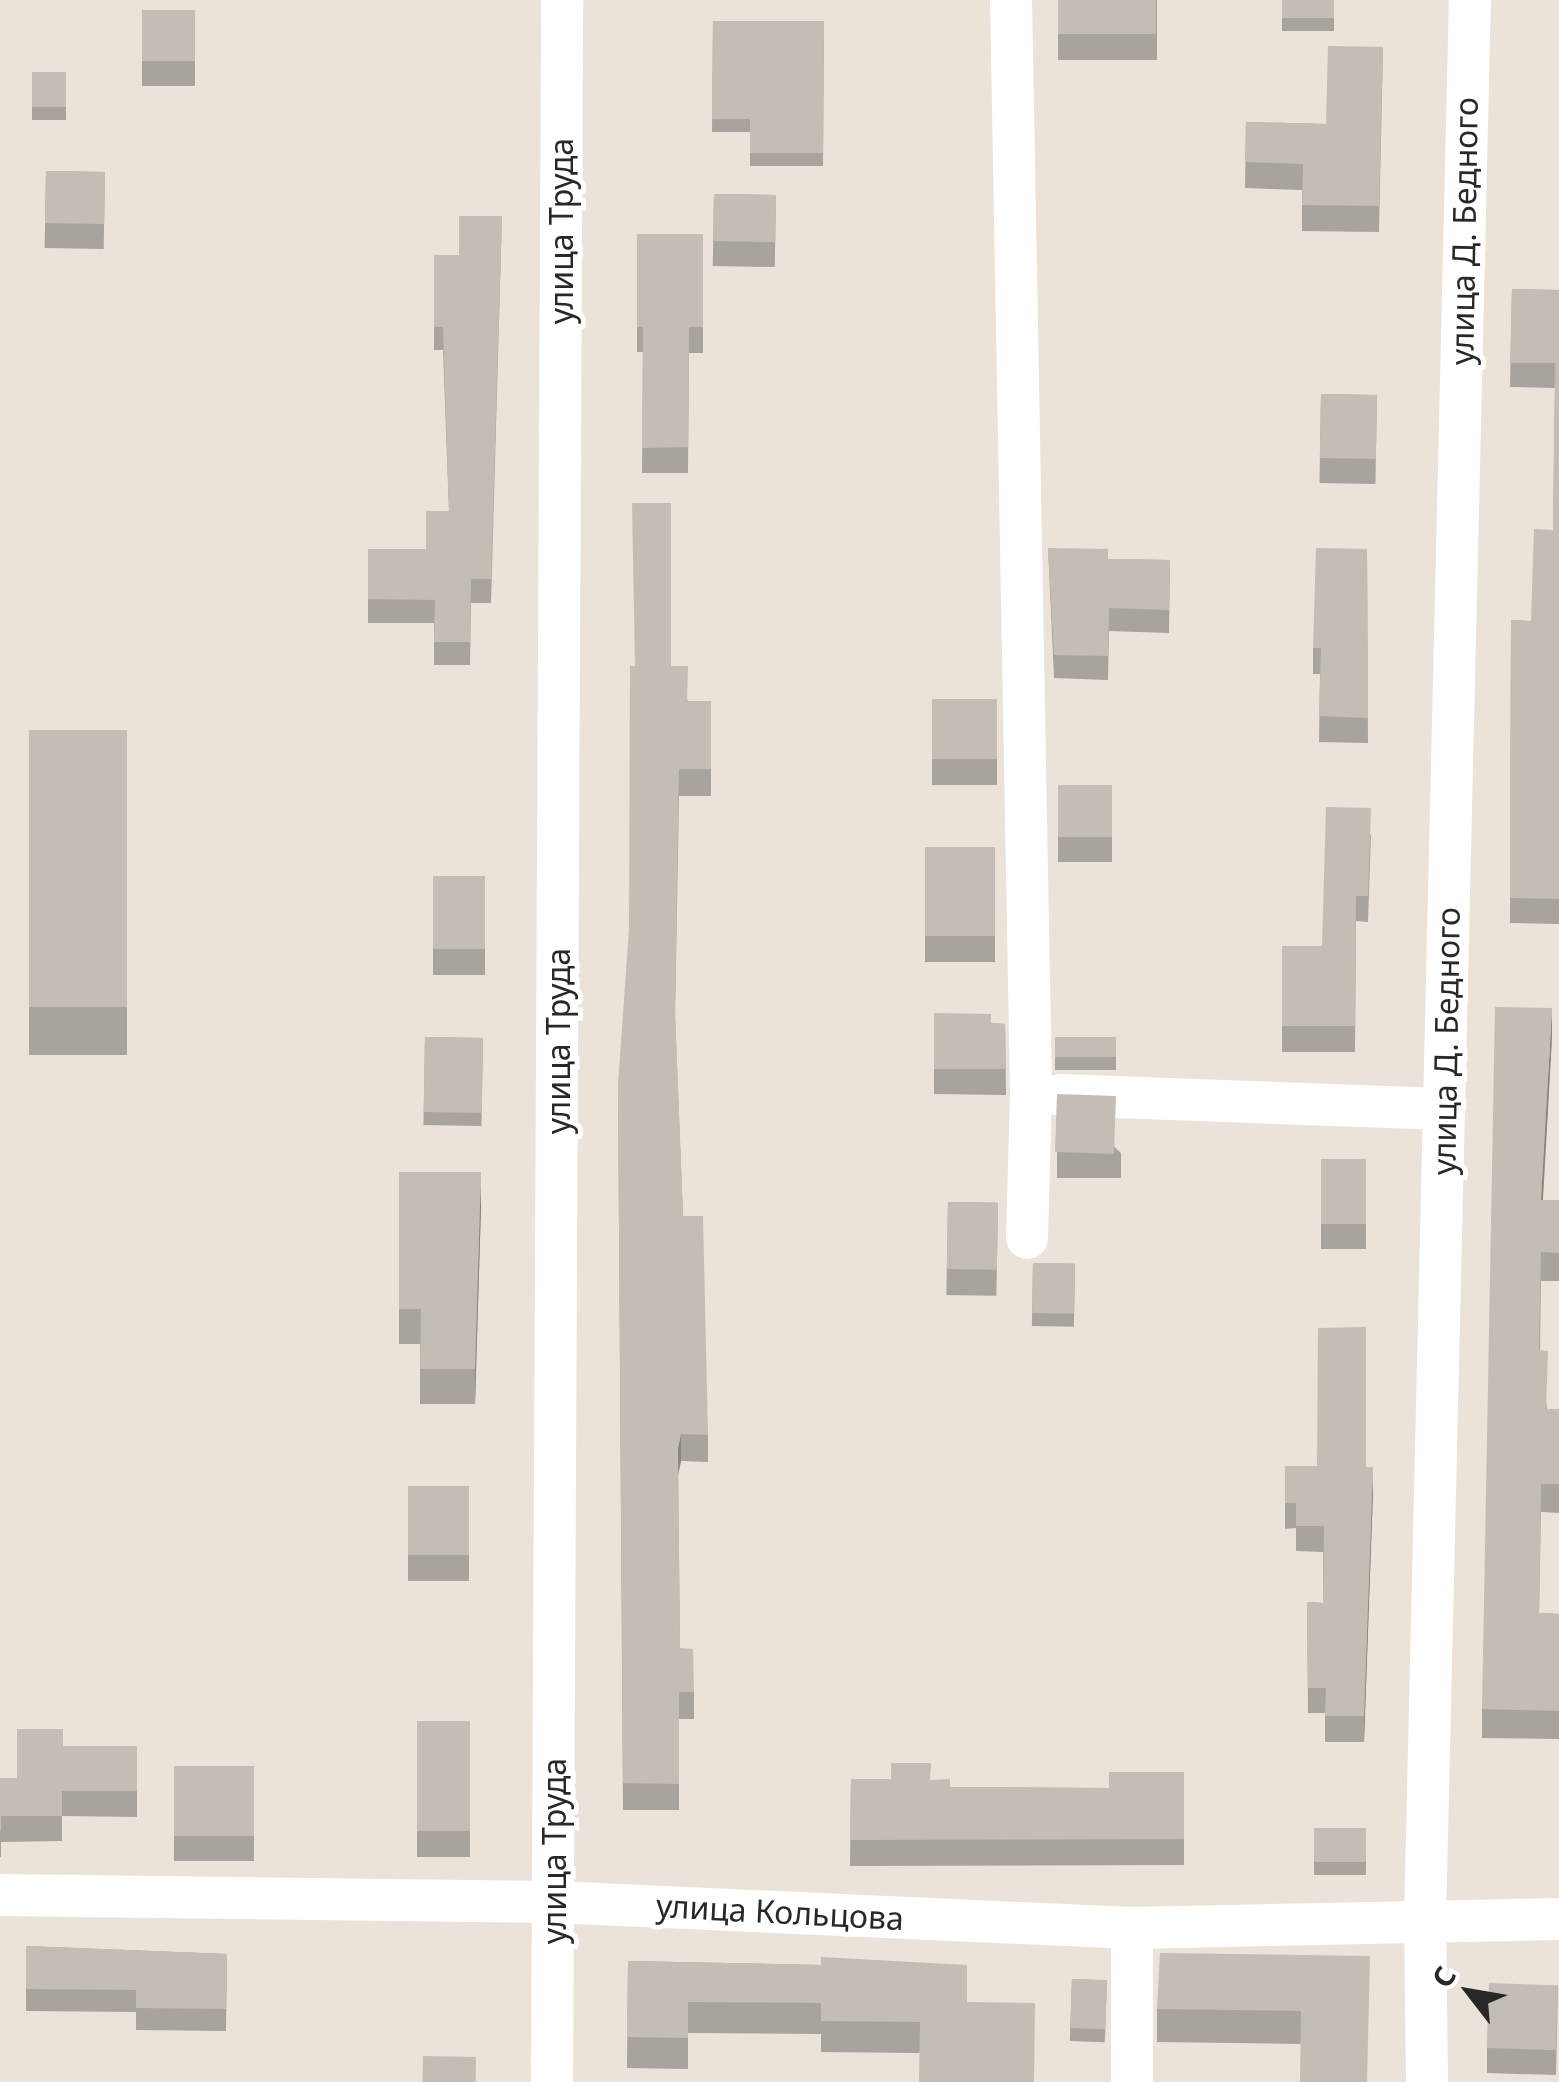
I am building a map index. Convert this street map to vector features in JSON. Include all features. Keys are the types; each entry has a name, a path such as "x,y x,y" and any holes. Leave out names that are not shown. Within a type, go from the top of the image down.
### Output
{"street":[{"name":"улица Труда","path":"552,2082 562,0"},
{"path":"1011,0 1030,1094 1027,1238"},
{"name":"улица Д. Бедного","path":"1427,2082 1426,1920 1470,0"},
{"path":"1030,1094 1444,1108"},
{"name":"улица Кольцова","path":"0,1895 554,1902 1132,1928 1559,1919"},
{"path":"1132,1928 1132,2082"}],"building":[{"path":"1058,0 1156,0 1156,34 1058,34"},
{"path":"1282,0 1334,0 1334,18 1282,18"},
{"path":"142,10 195,10 195,61 142,61"},
{"path":"713,21 824,21 823,153 750,153 750,119 712,119"},
{"path":"1328,46 1383,47 1379,206 1302,205 1303,164 1245,162 1246,122 1326,124"},
{"path":"32,72 66,72 66,107 32,107"},
{"path":"46,171 105,172 104,224 45,223"},
{"path":"714,194 776,195 775,242 713,241"},
{"path":"459,216 502,216 491,579 471,579 470,642 434,642 435,600 368,599 368,549 426,549 426,511 449,511 443,327 434,327 434,255 459,255"},
{"path":"637,234 703,234 703,327 689,327 688,447 642,448 643,327 637,327"},
{"path":"1512,289 1559,290 1559,899 1510,898 1511,620 1531,621 1534,529 1553,530 1555,363 1510,363"},
{"path":"1321,394 1377,395 1376,459 1320,458"},
{"path":"632,503 671,503 671,666 688,666 687,701 711,701 711,769 679,769 675,1009 683,1216 703,1216 708,1435 681,1434 678,1448 680,1648 693,1649 694,1692 679,1692 679,1784 623,1783 618,1085 629,929 630,666 635,666"},
{"path":"1048,548 1108,549 1108,559 1170,560 1169,610 1109,608 1108,656 1054,655"},
{"path":"1316,548 1367,549 1368,718 1319,716 1321,648 1313,648"},
{"path":"932,699 997,699 997,759 932,759"},
{"path":"29,730 127,730 127,1007 29,1007"},
{"path":"1058,785 1112,785 1112,837 1058,837"},
{"path":"1326,807 1371,808 1368,896 1356,896 1355,1026 1282,1026 1282,946 1322,946"},
{"path":"925,847 995,847 995,936 925,936"},
{"path":"433,876 485,876 485,949 433,949"},
{"path":"1495,1007 1552,1008 1541,1200 1559,1200 1559,1253 1541,1252 1539,1350 1548,1351 1546,1409 1559,1409 1559,1484 1541,1484 1539,1613 1559,1614 1559,1711 1482,1709"},
{"path":"934,1013 991,1014 991,1023 1005,1024 1006,1069 934,1069"},
{"path":"425,1037 483,1038 482,1113 424,1112"},
{"path":"1055,1037 1116,1037 1116,1057 1055,1057"},
{"path":"1057,1094 1116,1096 1114,1154 1055,1152"},
{"path":"1321,1159 1366,1159 1366,1224 1321,1224"},
{"path":"399,1172 481,1172 475,1369 420,1369 421,1309 399,1309"},
{"path":"948,1202 998,1203 997,1270 947,1269"},
{"path":"1033,1263 1075,1264 1074,1314 1032,1313"},
{"path":"1366,1327 1366,1467 1373,1467 1364,1716 1325,1716 1326,1688 1308,1688 1307,1602 1323,1603 1324,1526 1296,1526 1296,1503 1285,1503 1285,1466 1317,1466 1318,1328"},
{"path":"408,1486 469,1486 469,1555 408,1555"},
{"path":"417,1721 470,1721 470,1831 417,1831"},
{"path":"17,1729 63,1729 63,1746 137,1746 137,1791 62,1791 62,1816 1,1816 0,1831 0,1778 17,1778"},
{"path":"891,1763 931,1763 930,1780 950,1779 950,1787 1109,1788 1109,1772 1184,1772 1184,1839 850,1840 851,1779 891,1779"},
{"path":"174,1766 254,1766 254,1836 174,1836"},
{"path":"1314,1828 1366,1828 1366,1862 1314,1862"},
{"path":"26,1946 227,1954 226,2009 136,2008 136,1990 26,1989"},
{"path":"1160,1953 1370,1956 1367,2082 1300,2082 1301,2011 1157,2009"},
{"path":"821,1957 967,1965 967,2002 1035,2003 1034,2082 919,2082 920,2022 821,2021 821,2003 688,2002 688,2038 627,2037 628,1961 821,1965"},
{"path":"1072,1979 1107,1980 1105,2029 1070,2028"},
{"path":"1489,1983 1558,1985 1556,2050 1487,2048"},
{"path":"423,2056 476,2057 476,2082 423,2082"}]}
